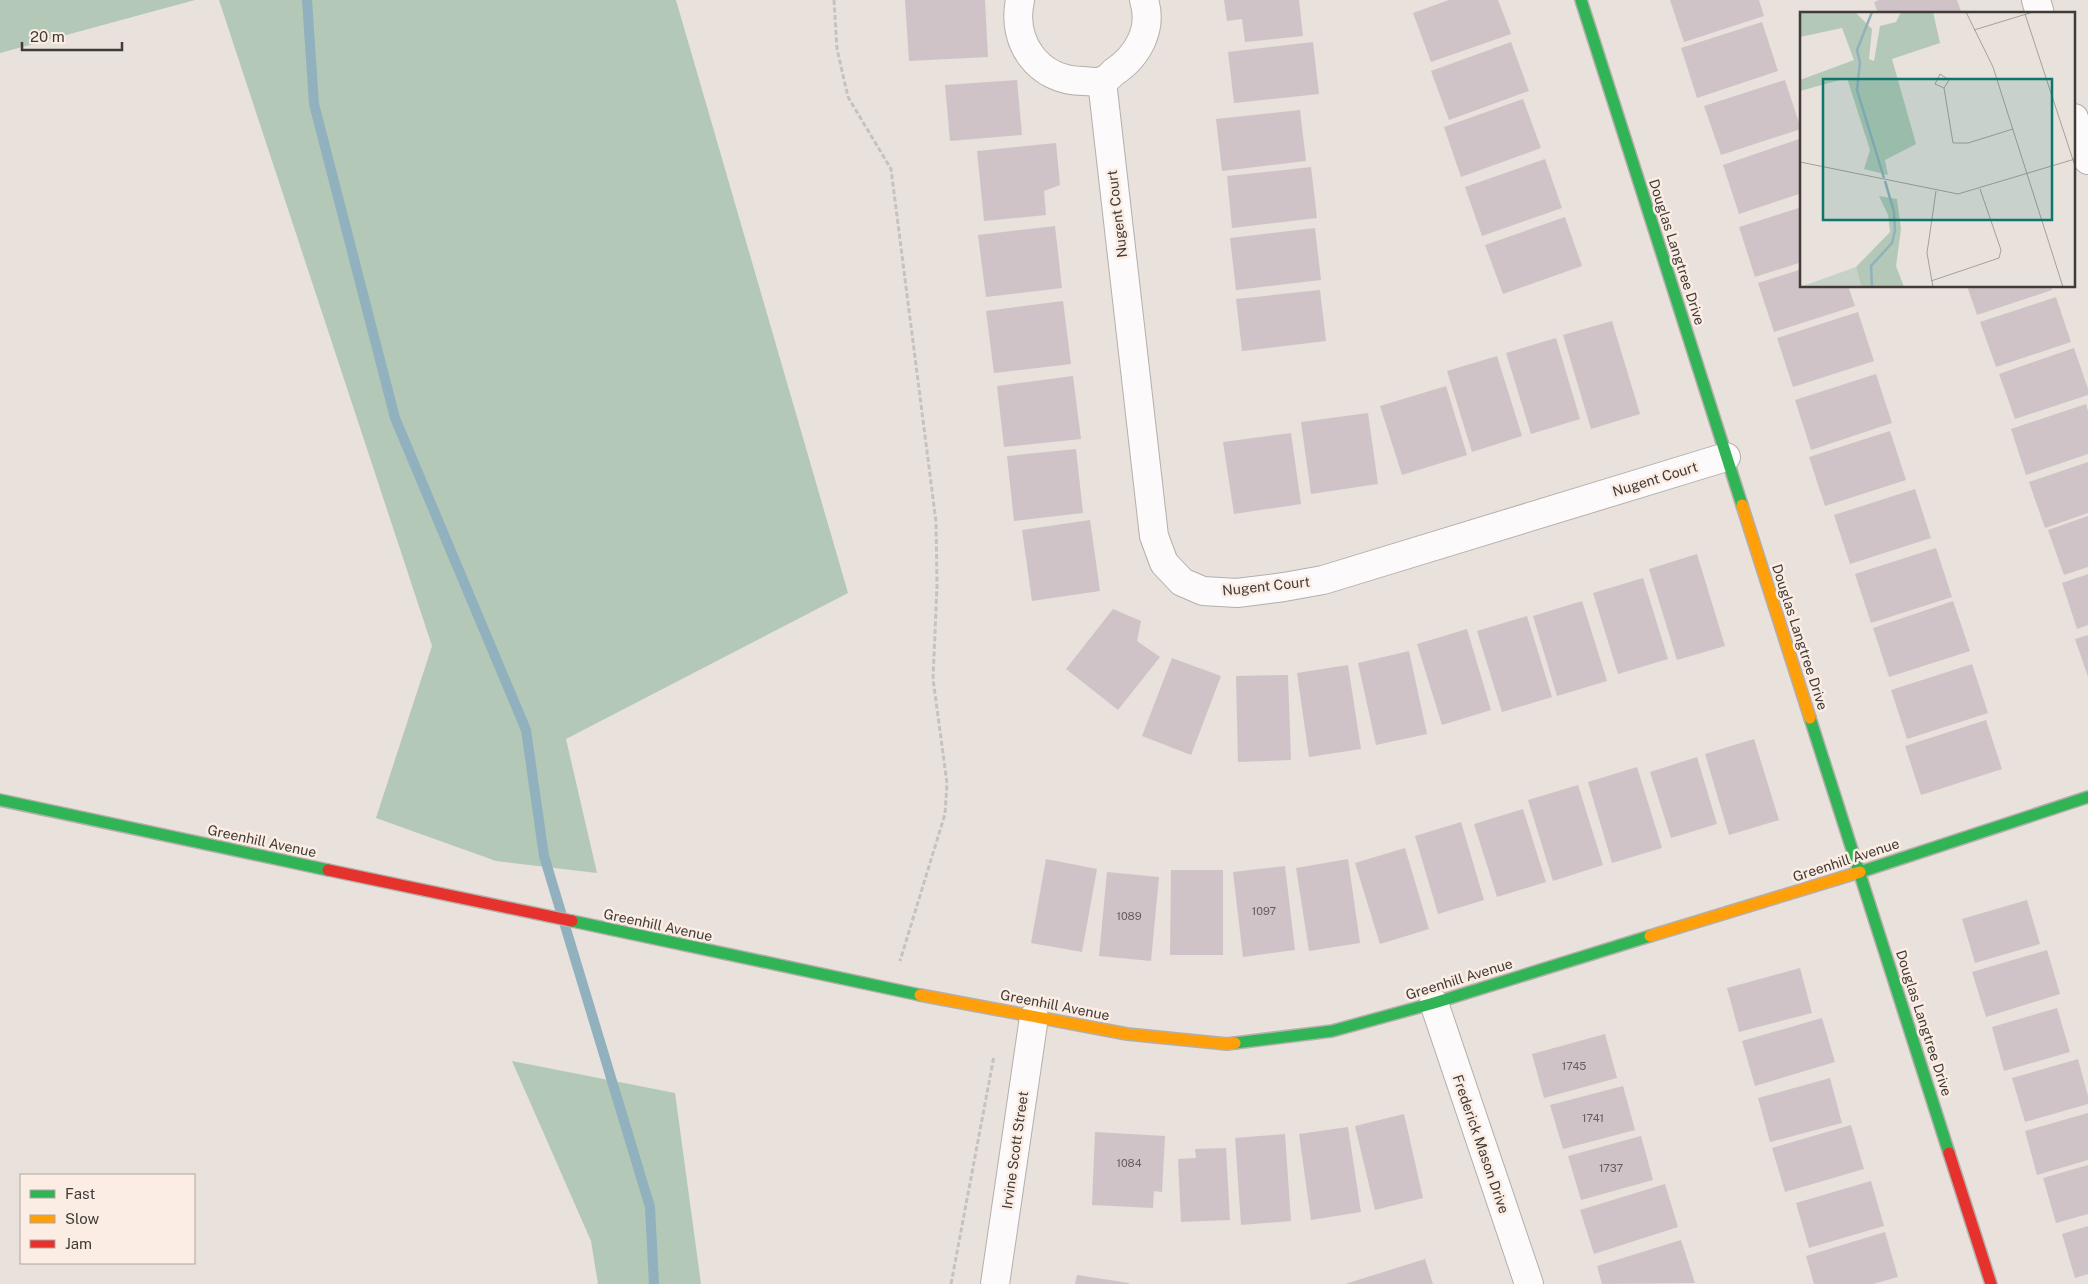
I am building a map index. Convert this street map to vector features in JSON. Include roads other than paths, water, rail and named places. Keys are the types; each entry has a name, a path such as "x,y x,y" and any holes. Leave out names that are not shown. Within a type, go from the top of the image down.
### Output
{"street":[{"path":"1020,0 1018,23 1024,45 1036,63 1053,75 1072,81 1102,81 1128,63 1140,46 1146,27 1146,6 1144,0"},
{"name":"Douglas Langtree Drive","path":"1581,0 1992,1284"},
{"name":"Nugent Court","path":"1102,81 1154,536 1164,562 1182,582 1203,591 1237,592 1323,580 1726,457"},
{"path":"2076,124 2088,160"},
{"name":"Greenhill Avenue","path":"0,800 895,990 1127,1034 1227,1044 1332,1030 1434,1003 1860,872 2088,797"},
{"name":"Frederick Mason Drive","path":"1434,1003 1529,1284"},
{"name":"Irvine Scott Street","path":"995,1284 1034,1017"}],"waterway":[{"path":"307,0 314,104 395,418 526,730 544,856 650,1207 654,1284"}]}
